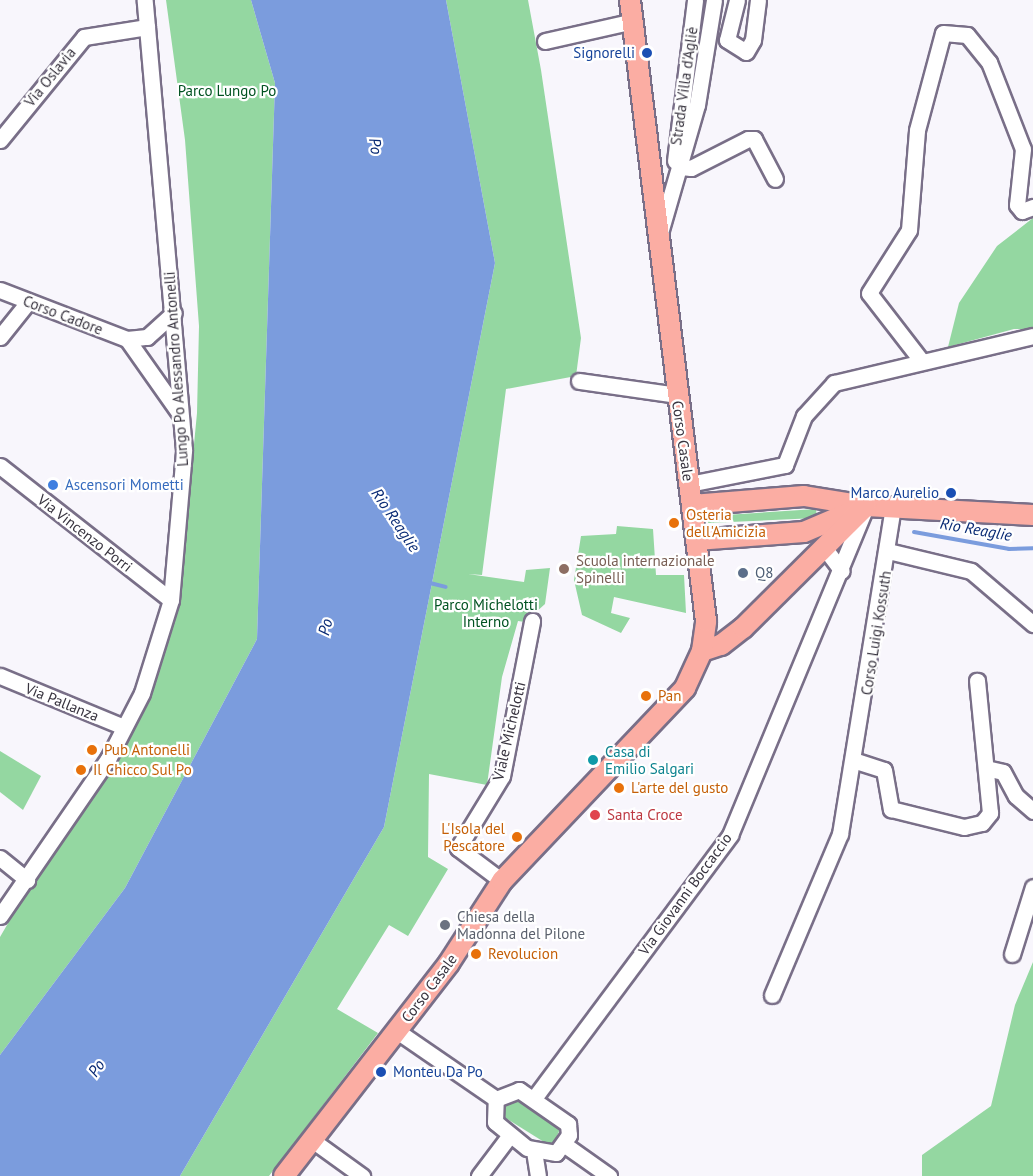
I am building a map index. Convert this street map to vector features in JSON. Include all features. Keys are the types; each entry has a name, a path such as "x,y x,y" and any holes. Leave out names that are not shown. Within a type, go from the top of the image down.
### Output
{"main road":[{"name":"Corso Casale","path":"284,1176 397,1031 502,881 685,687 702,651 706,621 630,0"},
{"path":"692,505 804,496 866,506 893,504 1033,515"},
{"path":"696,540 793,533 866,506"},
{"path":"702,651 722,645 743,628 823,546 866,506"},
{"path":"793,533 823,546"}],"street":[{"name":"Lungo Po Alessandro Antonelli","path":"0,916 86,797 124,728 153,663 171,600 180,531 181,417 174,313 145,0"},
{"name":"Strada Villa d'Agliè","path":"678,169 695,0"},
{"path":"660,233 697,105 714,0"},
{"path":"736,0 727,40 746,52 753,40 758,0"},
{"path":"545,41 634,21"},
{"name":"Via Oslavia","path":"0,140 84,37 147,27"},
{"path":"920,359 869,293 909,230 917,130 943,33 967,36 989,62 1023,148 1017,205 1022,211 1033,207"},
{"path":"678,169 691,168 748,139 754,140 775,179"},
{"name":"Corso Cadore","path":"0,290 127,339 147,337"},
{"path":"0,337 28,302"},
{"path":"174,313 147,337 176,359"},
{"path":"689,484 777,470 790,460 804,416 823,390 843,379 920,359 1033,336"},
{"path":"127,339 181,417"},
{"path":"142,360 176,359"},
{"path":"579,381 677,395"},
{"name":"Via Vincenzo Porri","path":"0,466 171,600"},
{"name":"Corso Luigi Kossuth","path":"772,995 840,834 856,760 893,504"},
{"name":"Via Giovanni Boccaccio","path":"535,1097 730,835 842,571 866,506"},
{"path":"823,546 842,571"},
{"path":"888,551 971,571 1033,624"},
{"name":"Viale Michelotti","path":"502,881 458,848 502,776 532,621"},
{"name":"Via Pallanza","path":"0,676 124,728"},
{"path":"856,760 884,770 891,809 964,827 982,823 990,813 977,681"},
{"path":"986,768 1004,772 1016,796 1033,811"},
{"path":"0,858 27,880"},
{"path":"1012,954 1033,887"},
{"path":"397,1031 496,1099"},
{"path":"519,1089 535,1097 568,1124 565,1145 556,1153 534,1151 495,1122 496,1099 519,1089"},
{"path":"479,1176 510,1135"},
{"path":"312,1140 362,1176"},
{"path":"565,1145 609,1176"},
{"path":"534,1151 538,1176"}],"green space":[{"name":"Parco Lungo Po","path":"166,0 251,0 275,83 257,639 125,888 0,1055 0,937 158,666 180,590 197,413 199,326 185,140"},
{"name":"Parco Michelotti Interno","path":"446,0 528,0 541,70 581,338 576,376 506,389 482,575 468,574 524,582 526,570 550,568 545,604 525,622 518,621 502,677 487,785 429,774 428,857 448,869 408,936 389,925 337,1009 378,1033 269,1176 180,1176 384,827 495,263"},
{"path":"1033,218 1033,329 1014,329 948,347 959,303 997,246"},
{"path":"816,509 817,518 708,523 710,516"},
{"path":"617,526 653,529 656,575 684,575 686,613 614,597 611,613 630,618 621,633 582,615 574,580 581,536 616,534"},
{"path":"0,751 41,776 23,810 0,792"},
{"path":"1033,962 1033,1176 922,1176 922,1155 991,1106 1015,1005"},
{"path":"516,1098 561,1127 552,1147 504,1117 503,1104"}],"water":[{"name":"Po","path":"251,0 446,0 495,263 384,827 180,1176 0,1176 0,1055 125,888 257,639 275,83"}],"waterway":[{"name":"Rio Reaglie","path":"914,532 1009,549 1033,548"},
{"name":"Rio Reaglie","path":"430,583 446,587"}],"place":[{"name":"Signorelli","path":"647,53"},
{"name":"Ascensori Mometti","path":"53,485"},
{"name":"Marco Aurelio","path":"951,493"},
{"name":"Osteria dell'Amicizia","path":"674,523"},
{"name":"Scuola internazionale Spinelli","path":"564,569"},
{"name":"Q8","path":"743,573"},
{"name":"Pan","path":"646,696"},
{"name":"Pub Antonelli","path":"92,750"},
{"name":"Casa di Emilio Salgari","path":"593,760"},
{"name":"Il Chicco Sul Po","path":"81,770"},
{"name":"L'arte del gusto","path":"619,788"},
{"name":"Santa Croce","path":"595,815"},
{"name":"L'Isola del Pescatore","path":"517,837"},
{"name":"Chiesa della Madonna del Pilone","path":"445,925"},
{"name":"Revolucion","path":"476,954"},
{"name":"Monteu Da Po","path":"381,1072"}]}
